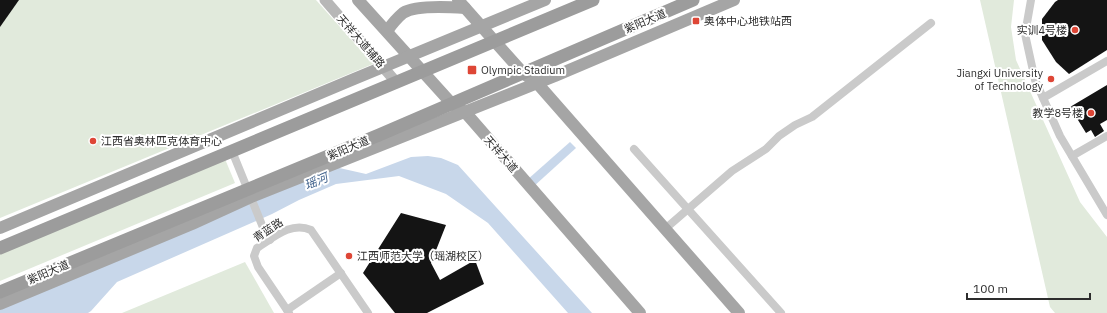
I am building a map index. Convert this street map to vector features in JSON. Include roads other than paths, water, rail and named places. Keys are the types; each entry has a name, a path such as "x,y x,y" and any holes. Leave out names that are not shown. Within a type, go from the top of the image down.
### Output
{"highway":[{"path":"0,248 593,0"},
{"name":"紫阳大道","path":"0,292 250,193 693,0"}],"main road":[{"name":"天祥大道辅路","path":"325,0 396,82"},
{"name":"天祥大道","path":"358,0 452,104 465,112 640,313"},
{"path":"0,228 408,56 545,0"},
{"path":"0,304 192,224 250,193 465,112 734,0"},
{"path":"387,31 395,20 405,12 430,7 461,4 523,73 537,83 739,313"}],"street":[{"path":"1032,0 1025,34 1035,80 1060,136 1106,212"},
{"path":"665,229 732,171 766,149 779,136 795,125 812,116 932,23"},
{"path":"1043,98 1107,61"},
{"path":"1072,156 1107,136"},
{"path":"634,149 781,313"},
{"path":"232,151 262,225 270,240"},
{"name":"青蓝路","path":"288,312 258,267 254,256 257,248 289,228 304,227 311,230 368,313"},
{"path":"288,312 341,273"}],"water":[{"path":"570,142 576,148 533,187 527,180"},
{"name":"瑶河","path":"428,156 441,158 458,165 592,313 568,313 488,223 446,194 399,176 336,184 299,200 272,214 117,282 88,313 0,313 0,307 335,167 366,174 411,157"}],"place":[{"name":"奥体中心地铁站西","path":"696,21"},
{"name":"实训4号楼","path":"1075,30"},
{"name":"Olympic Stadium","path":"472,70"},
{"name":"Jiangxi University of Technology","path":"1051,79"},
{"name":"教学8号楼","path":"1091,113"},
{"name":"江西省奥林匹克体育中心","path":"93,141"},
{"name":"江西师范大学（瑶湖校区）","path":"349,256"}]}
